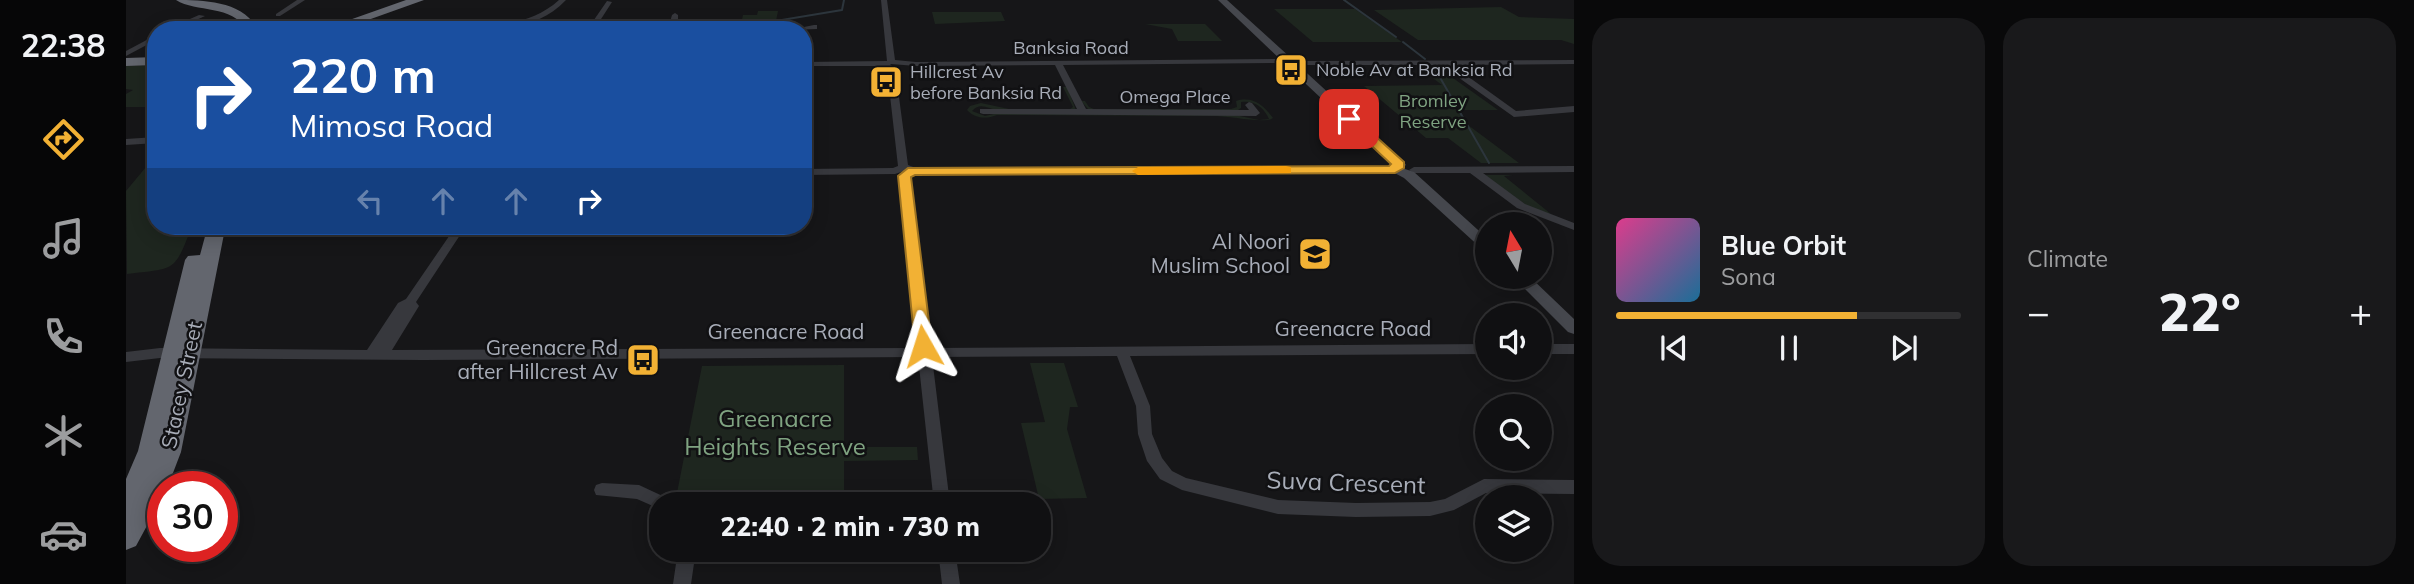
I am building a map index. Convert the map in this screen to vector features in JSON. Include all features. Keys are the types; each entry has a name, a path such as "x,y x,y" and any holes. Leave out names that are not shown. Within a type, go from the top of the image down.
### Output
{"highway":[{"path":"182,0 212,5 240,15 247,21"},
{"path":"343,21 406,0"},
{"path":"354,21 418,0"},
{"path":"126,58 147,58"},
{"name":"Stacey Street","path":"126,511 151,451 214,235"},
{"name":"Stacey Street","path":"126,537 159,477 168,452 181,353"}],"street":[{"path":"278,15 302,0"},
{"path":"530,21 551,12 563,0"},
{"path":"884,0 941,492"},
{"path":"1222,0 1475,235"},
{"path":"596,21 609,2"},
{"path":"184,21 212,5"},
{"path":"674,21 675,15"},
{"path":"126,58 147,43"},
{"name":"Banksia Road","path":"812,64 1574,62"},
{"path":"1444,63 1514,114 1574,110"},
{"path":"1058,64 1083,112"},
{"name":"Omega Place","path":"983,111 1256,113 1249,105"},
{"path":"126,142 147,141"},
{"path":"812,172 1574,169"},
{"path":"1473,170 1521,206 1574,227"},
{"path":"376,354 413,306 410,302 455,235"},
{"path":"1533,289 1574,328"},
{"name":"Greenacre Road","path":"126,356 181,353 924,353 1475,349"},
{"path":"1552,349 1574,349"},
{"name":"Suva Crescent","path":"1122,352 1143,406 1145,434 1156,461 1166,475 1182,484 1278,507 1356,510 1430,509 1448,505 1484,486 1574,486"},
{"path":"602,489 639,492 649,497"},
{"path":"682,584 685,562"},
{"path":"948,562 951,584"}],"green space":[{"path":"1501,7 1519,17 1574,19 1574,44 1561,40 1418,40 1374,10"},
{"path":"1274,9 1355,9 1402,42 1313,42"},
{"path":"758,11 778,11 776,21 742,21 743,15 757,15"},
{"path":"932,12 1001,12 1005,21 935,24"},
{"path":"1145,24 1205,24 1222,41 1178,41 1172,29"},
{"path":"147,65 147,107 126,107 126,94 133,90 126,89 126,66"},
{"name":"Bromley Reserve","path":"1436,66 1498,110 1460,110 1468,125 1519,163 1481,163 1448,138 1426,138 1364,86 1442,85 1418,67"},
{"path":"1063,87 1067,87 1076,110 1016,112 981,106 972,111 985,116 998,113 1230,114 1259,120 1215,116 997,115 985,118 977,117 967,110 970,106 981,103 1009,109 1073,107"},
{"path":"1248,100 1261,106 1273,118 1269,120 1259,120 1269,119 1258,105 1250,102 1241,102 1241,108 1238,110 1089,110 1081,101 1094,109 1231,109 1237,107 1236,101"},
{"path":"147,166 147,235 188,235 176,260 164,269 127,274 126,191"},
{"path":"1485,175 1513,175 1504,176 1549,212 1530,208"},
{"path":"1030,363 1064,363 1078,407 1070,407 1067,429 1087,498 1051,499 1051,492 1037,492 1021,423 1045,422"},
{"name":"Greenacre Heights Reserve","path":"844,365 844,447 917,447 918,460 844,461 844,492 677,492 702,366"}],"waterway":[{"path":"776,21 842,10 844,0"},
{"path":"1344,0 1396,37"},
{"path":"1403,42 1425,59"},
{"path":"1434,67 1489,163"}],"slow traffic":[{"path":"1138,171 1286,170"}],"place":[{"name":"Noble Av at Banksia Rd","path":"1291,70"},
{"name":"Hillcrest Av before Banksia Rd","path":"886,82"},
{"name":"Al Noori Muslim School","path":"1315,254"},
{"name":"Greenacre Rd after Hillcrest Av","path":"643,360"}],"route":[{"path":"923,346 904,176 913,171 1395,170 1395,167 1400,165 1349,119"}]}
